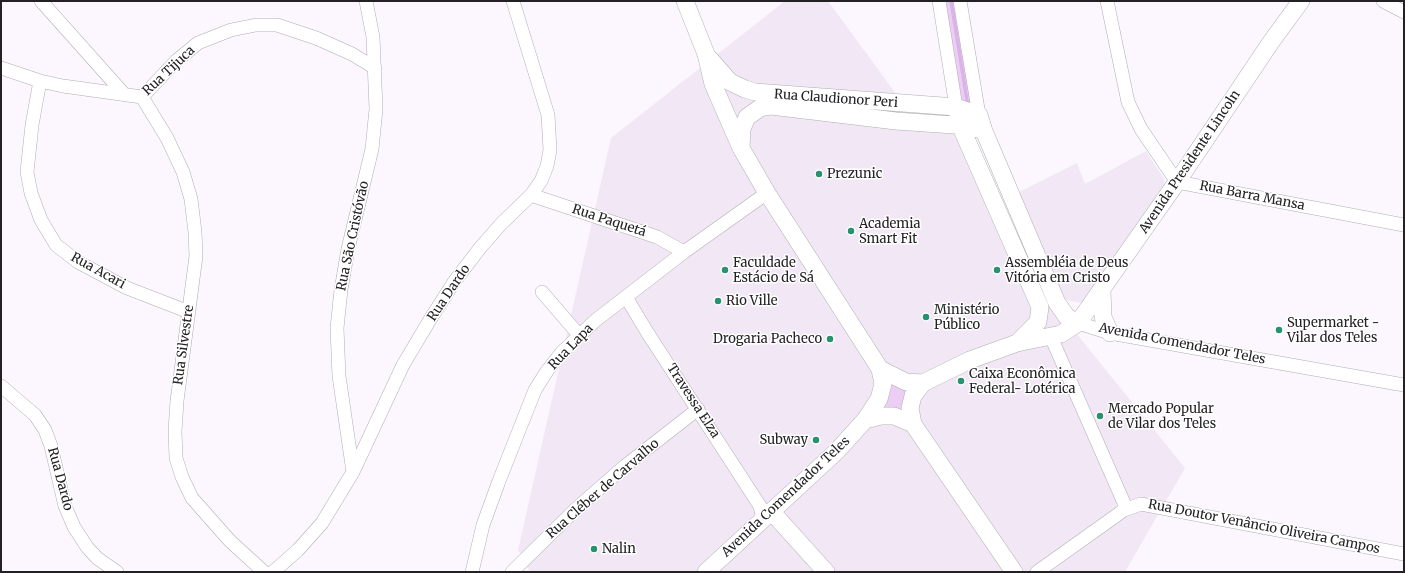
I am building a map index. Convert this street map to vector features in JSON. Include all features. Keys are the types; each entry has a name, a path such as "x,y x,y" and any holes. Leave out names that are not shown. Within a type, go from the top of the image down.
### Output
{"main road":[{"path":"685,1 706,54 713,84 741,148 767,193 880,369 906,382 923,383"},
{"name":"Avenida Presidente Lincoln","path":"1078,323 1102,291 1271,42 1301,1"},
{"name":"Rua Claudionor Peri","path":"706,54 730,82 755,92 956,108 982,123"},
{"name":"Rua Claudionor Peri","path":"741,148 742,129 747,118 760,108 771,106 896,121 960,125 982,123"},
{"path":"956,108 960,125 1040,307 1038,322 1017,343"},
{"path":"982,123 1059,307 1067,317 1078,323 1065,332 1051,337 1017,343 970,360 923,383 917,389 911,401 911,416 913,424 1014,572"},
{"path":"1102,291 1102,317 1110,333"},
{"name":"Avenida Comendador Teles","path":"706,572 764,512 837,451 866,420 876,406 882,392 883,384 880,369"},
{"path":"866,420 881,416 894,416 913,424"},
{"path":"764,512 811,572"},
{"path":"764,512 826,572"}],"street":[{"path":"41,1 124,94"},
{"name":"Rua São Cristóvão","path":"353,472 339,376 337,328 340,290 348,249 372,149 376,110 373,37 366,1"},
{"name":"Rua Dardo","path":"273,572 298,550 322,523 353,472 403,365 431,318 454,282 480,248 505,219 531,195 541,180 547,166 550,150 548,115 513,1"},
{"path":"939,1 956,108"},
{"path":"960,1 982,123"},
{"path":"1107,1 1128,102 1142,129 1177,182"},
{"path":"1383,1 1404,12"},
{"name":"Rua Tijuca","path":"1,68 40,81 142,97 176,61 198,44 231,30 256,25 277,26 316,38 352,54 375,68"},
{"name":"Rua Acari","path":"40,81 32,125 27,172 31,193 41,220 56,245 78,262 127,288 189,312"},
{"name":"Rua Silvestre","path":"142,97 167,138 183,172 191,199 195,232 196,256 177,401 175,431 176,458 182,477 192,498 230,541 264,572"},
{"name":"Rua Barra Mansa","path":"1177,182 1404,225"},
{"name":"Rua Lapa","path":"472,572 483,525 535,390 562,352 579,335 684,252 767,193"},
{"name":"Rua Paquetá","path":"531,195 657,237 684,252"},
{"path":"542,292 579,335"},
{"name":"Travessa Elza","path":"626,297 647,332 764,512"},
{"name":"Avenida Comendador Teles","path":"1078,323 1110,333 1404,385"},
{"path":"1051,337 1124,502 1124,510"},
{"name":"Rua Dardo","path":"1,386 35,416 45,430 51,446 65,506 74,527 87,547 97,558 117,572"},
{"name":"Rua Cléber de Carvalho","path":"512,572 576,509 625,466 698,409"},
{"name":"Rua Doutor Venâncio Oliveira Campos","path":"1037,572 1124,510 1138,504 1157,506 1404,554"}],"shaded area":[{"path":"785,1 828,1 924,132 956,134 1022,266 1185,468 1125,572 530,572 518,550 611,138"},
{"path":"944,1 950,1 968,108 963,109"},
{"path":"951,1 957,1 974,106 970,107"},
{"path":"1146,151 1164,179 1164,190 1097,287 1081,303 1066,300 1062,294 1019,192 1077,163 1085,184"},
{"path":"884,379 912,386 903,416 885,411 883,407"}],"waterway":[{"path":"951,1 968,106"}],"place":[{"name":"Prezunic","path":"819,174"},
{"name":"Academia Smart Fit","path":"851,231"},
{"name":"Faculdade Estácio de Sá","path":"725,270"},
{"name":"Assembléia de Deus Vitória em Cristo","path":"997,270"},
{"name":"Rio Ville","path":"718,301"},
{"name":"Ministério Público","path":"926,317"},
{"name":"Supermarket - Vilar dos Teles","path":"1279,330"},
{"name":"Drogaria Pacheco","path":"830,339"},
{"name":"Caixa Econômica Federal- Lotérica","path":"961,381"},
{"name":"Mercado Popular de Vilar dos Teles","path":"1100,416"},
{"name":"Subway","path":"816,440"},
{"name":"Nalin","path":"594,549"}]}
